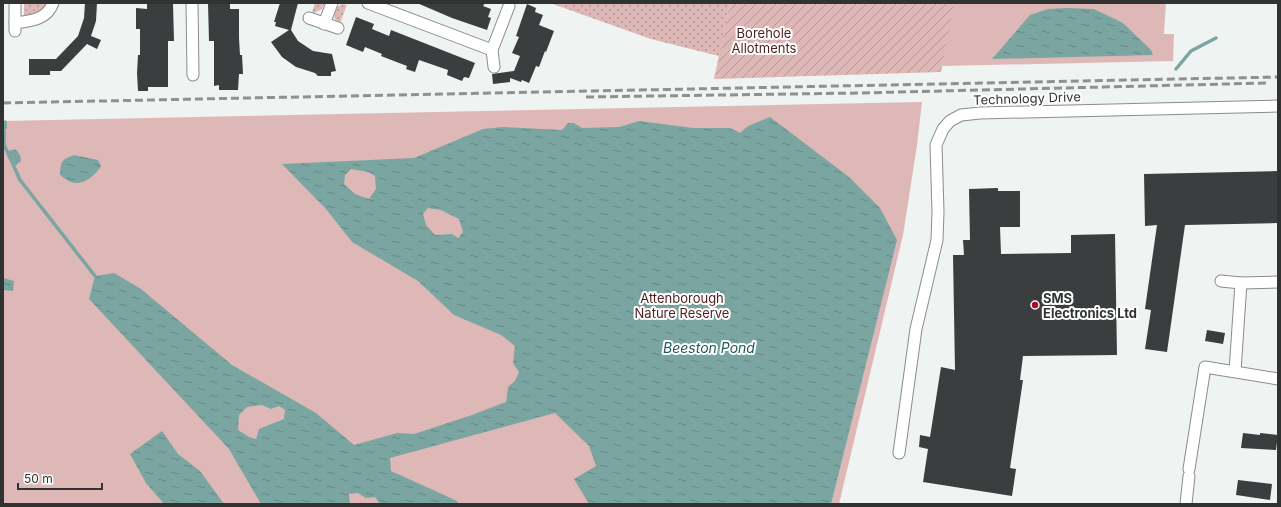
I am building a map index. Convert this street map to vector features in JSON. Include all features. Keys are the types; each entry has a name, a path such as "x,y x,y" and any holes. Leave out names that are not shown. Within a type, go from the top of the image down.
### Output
{"street":[{"path":"15,3 15,27 44,15 53,3"},
{"path":"192,3 193,75"},
{"path":"324,24 332,3"},
{"path":"368,3 492,50"},
{"path":"494,67 492,50 509,6"},
{"path":"309,18 338,28"},
{"name":"Technology Drive","path":"899,453 916,329 937,240 938,212 936,146 943,129 950,121 961,115 980,113 1278,106"},
{"path":"1221,281 1241,283 1278,282"},
{"path":"1235,371 1241,283"},
{"path":"1186,504 1189,472 1205,367 1278,379"}],"green space":[{"path":"24,3 48,3 41,12 24,17"},
{"path":"315,3 325,3 322,9 314,13 312,12"},
{"path":"550,3 730,3 719,56 651,39"},
{"name":"Borehole Allotments","path":"730,3 954,3 941,72 714,79"},
{"path":"953,3 1166,3 1164,34 1174,34 1173,61 942,66"},
{"path":"343,4 347,5 340,23 335,19 334,15 337,7"},
{"name":"Attenborough Nature Reserve","path":"922,102 903,235 839,504 3,504 3,121"}],"water":[{"path":"1048,9 1094,9 1123,23 1151,50 1153,55 992,59 1030,15"},
{"name":"Beeston Pond","path":"770,117 849,177 880,208 897,240 831,504 589,504 574,479 596,466 589,446 555,413 390,458 391,471 455,500 460,504 380,504 375,497 366,498 358,493 349,494 350,504 261,504 229,449 89,299 95,276 114,273 141,289 232,365 316,413 354,445 397,433 414,434 506,402 508,387 515,381 519,372 513,363 515,346 501,335 454,315 418,281 352,242 326,209 282,164 414,158 483,129 503,127 562,130 568,123 574,123 582,128 619,127 639,121 693,128 730,128 740,133 748,126","holes":["351,169 368,172 375,176 376,189 369,199 355,194 344,184 345,175","428,208 441,210 459,219 463,232 458,238 452,234 435,235 426,225 423,214","262,405 271,409 279,406 285,410 284,419 259,429 256,439 249,437 238,430 239,415 247,407"]},
{"path":"15,149 20,154 21,159 21,161 16,165 8,158 7,154 9,151"},
{"path":"74,155 98,160 101,166 92,177 80,183 67,180 60,175 62,162 66,158"},
{"path":"3,278 14,281 13,291 3,290"},
{"path":"162,431 178,454 200,471 224,504 164,504 146,483 130,454"}],"building":[{"path":"85,3 97,3 96,21 91,36 101,40 97,49 87,44 61,71 50,71 50,75 29,75 29,59 56,59 78,36 84,18"},
{"path":"147,3 173,3 174,41 168,41 168,87 148,87 148,91 138,91 137,73 138,55 140,55 140,29 136,29 136,8 147,9"},
{"path":"208,3 230,3 230,9 239,9 240,55 242,55 243,74 239,74 238,90 219,90 219,85 214,86 214,41 209,41"},
{"path":"280,3 298,3 291,30 298,41 313,51 332,54 336,71 331,72 331,76 318,76 315,73 296,67 282,57 271,42 289,30 275,26 276,22 274,22"},
{"path":"417,3 485,3 483,6 491,9 488,17 491,18 487,30 452,18"},
{"path":"527,4 536,8 535,12 543,15 539,25 554,31 546,52 545,51 539,67 536,66 529,83 510,78 510,82 493,84 492,74 514,71 520,56 512,53 519,37 516,36"},
{"path":"356,17 374,24 372,29 389,36 391,30 475,63 469,78 464,77 462,81 447,75 448,70 419,60 415,72 406,69 407,66 381,56 382,54 365,47 363,52 346,45"},
{"path":"1278,171 1278,223 1185,225 1167,352 1145,349 1151,310 1145,309 1157,225 1145,226 1144,174"},
{"path":"998,188 998,191 1020,191 1020,227 1000,227 1001,254 1071,253 1071,235 1115,234 1117,355 1023,356 1020,380 1023,380 1010,468 1016,469 1012,496 923,482 928,449 919,447 920,435 930,437 941,367 955,370 953,255 964,255 963,240 970,240 969,189"},
{"path":"1207,330 1225,333 1223,344 1205,341"},
{"path":"1243,433 1278,435 1276,450 1241,448"},
{"path":"1238,480 1272,484 1270,500 1236,495"}],"waterway":[{"path":"1176,69 1191,51 1216,38"},
{"path":"5,122 5,128"},
{"path":"4,131 4,145 20,180 95,276"}],"railway":[{"path":"3,103 1278,77"},
{"path":"586,97 859,93 1266,83"}],"place":[{"name":"SMS Electronics Ltd","path":"1035,305"}]}
